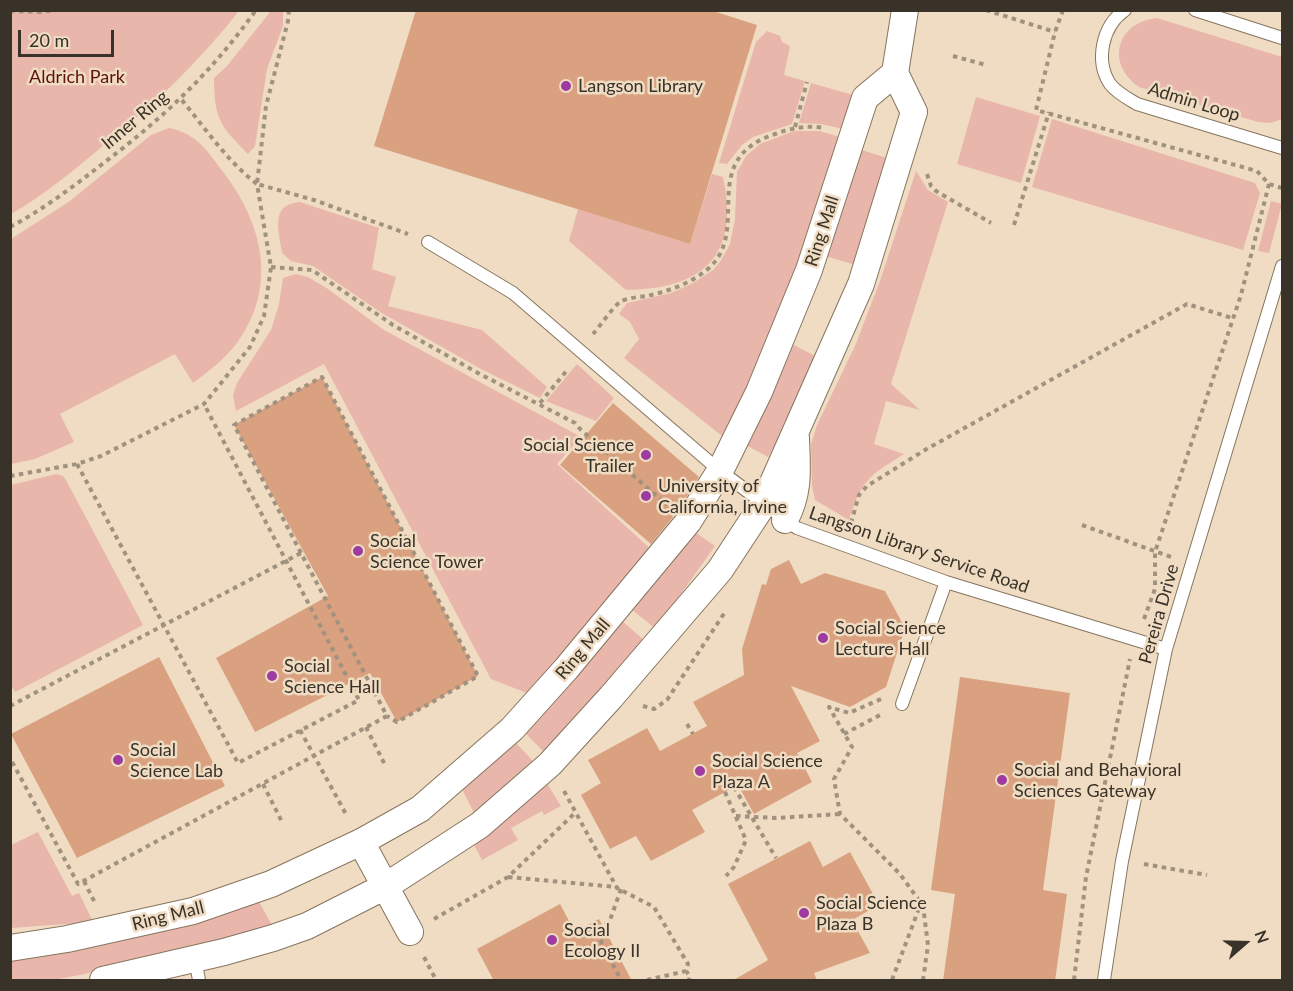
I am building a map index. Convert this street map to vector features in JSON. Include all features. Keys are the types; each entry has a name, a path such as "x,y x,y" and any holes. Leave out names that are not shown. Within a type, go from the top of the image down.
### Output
{"street":[{"path":"103,981 197,970 295,931 386,886 480,825 550,764 720,570 764,503 861,284 914,112 895,73 905,10"},
{"name":"Ring Mall","path":"10,948 68,939 193,911 271,884 362,842 420,809 512,729 566,669 688,522 720,471 759,392 809,270 865,98 895,73"},
{"path":"785,519 794,503 797,477 795,434"},
{"path":"362,842 410,932"}],"lane":[{"name":"Admin Loop","path":"1125,10 1111,26 1104,41 1101,56 1105,73 1111,85 1120,94 1137,104 1282,148"},
{"path":"1195,10 1282,38"},
{"name":"Langson Library Service Road","path":"428,242 513,293 720,471 796,528 946,582 1166,649"},
{"name":"Pereira Drive","path":"1104,981 1122,861 1166,649 1282,266"},
{"path":"902,704 946,582"}],"path":[{"path":"10,11 56,10"},
{"name":"Inner Ring","path":"10,227 71,188 147,129 181,99 210,68 256,10"},
{"path":"10,476 76,464 101,456 204,404 250,347 264,316 271,267 257,184 261,135 289,10"},
{"path":"986,10 1055,32"},
{"path":"954,56 986,65"},
{"path":"795,127 807,82"},
{"path":"181,99 221,149 244,174 257,184 324,203 428,242"},
{"path":"1014,225 1049,112"},
{"path":"540,403 621,301 661,292 691,281 711,267 723,249 728,228 727,194 732,170 743,152 766,137 795,127 821,128 853,136"},
{"path":"1074,981 1086,877 1134,639 1150,606 1155,589 1155,552 1240,295 1269,184"},
{"path":"936,191 991,223"},
{"path":"271,267 312,270 393,325 478,373 575,423 664,503"},
{"path":"849,530 859,495 867,486 925,450 1144,326 1187,303 1232,318"},
{"path":"322,377 478,676 397,722 387,716 301,553 234,425 322,377"},
{"path":"76,464 238,763 358,700 204,404"},
{"path":"1082,525 1192,564"},
{"path":"10,706 301,553"},
{"path":"654,709 669,698 732,603"},
{"path":"890,694 849,713 829,706 852,747 834,779 840,814 900,874 923,906 928,945 923,981"},
{"path":"844,734 902,704"},
{"path":"10,758 78,884 387,716"},
{"path":"687,724 693,734"},
{"path":"366,727 386,767"},
{"path":"300,730 335,795"},
{"path":"550,764 619,888 609,923 595,930 621,981"},
{"path":"263,784 282,822"},
{"path":"734,787 776,858"},
{"path":"725,792 746,840 734,867 726,876"},
{"path":"410,932 508,877 576,812"},
{"path":"736,816 776,818 840,814"},
{"path":"1122,861 1207,875"},
{"path":"508,877 619,888 654,907 688,964 686,971"},
{"path":"892,981 921,903"},
{"path":"647,981 686,971"},
{"path":"686,971 690,976 689,981"}],"green space":[{"name":"Aldrich Park","path":"10,11 239,11 192,65 140,115 58,182 11,214"},
{"path":"271,11 283,11 283,26 267,69 255,146 248,154 221,121 215,103 214,78 227,66"},
{"path":"1157,18 1282,57 1282,119 1271,123 1258,122 1139,87 1128,77 1122,67 1119,56 1120,45 1125,35 1133,27 1143,21"},
{"path":"767,31 780,36 782,42 790,46 784,75 805,81 792,124 753,137 742,145 727,164 719,163 756,42"},
{"path":"811,83 853,95 843,129 821,124 799,123"},
{"path":"976,97 1040,116 1021,183 957,164"},
{"path":"1052,119 1255,183 1260,193 1243,250 1032,187"},
{"path":"169,128 187,134 201,144 224,173 248,213 256,235 261,278 258,300 250,321 237,343 227,354 193,383 175,354 60,414 74,442 35,459 11,464 11,239 70,201 151,135"},
{"path":"794,131 820,131 840,137 817,216 758,366 722,436 624,358 639,339 630,322 619,314 627,303 671,293 713,270 730,244 735,219 737,172 746,156 760,144"},
{"path":"859,149 890,159 856,265 825,256"},
{"path":"916,171 928,190 948,202 891,384 920,410 886,401 874,444 904,454 868,480 858,495 849,520 815,500 812,486 811,444 817,425 855,346 880,281"},
{"path":"712,174 723,177 727,204 726,228 720,247 710,263 695,275 676,283 653,288 626,290 569,241 578,209 690,244"},
{"path":"1271,201 1282,204 1269,253 1258,251"},
{"path":"300,202 379,228 372,269 396,277 388,306 482,330 547,387 540,398 481,369 380,312 313,266 291,261 282,253 278,220 284,208"},
{"path":"296,274 308,277 328,289 384,330 581,437 557,464 653,551 532,695 491,679 324,364 236,411 233,395 237,383 271,330 279,304 283,278"},
{"path":"792,344 819,358 796,408 768,457 742,443"},
{"path":"577,364 614,398 596,421 546,401"},
{"path":"56,474 63,476 66,480 143,625 15,692 10,684 11,485"},
{"path":"689,528 715,546 656,629 631,609"},
{"path":"621,620 645,641 544,752 523,731"},
{"path":"513,740 534,762 475,815 460,785"},
{"path":"545,780 561,806 544,815 542,811 511,828 518,840 482,860 472,841"},
{"path":"38,832 72,896 79,893 93,922 11,928 11,845"},
{"path":"258,900 273,927 160,959 54,980 11,980 10,956"}],"building":[{"name":"Langson Library","path":"416,10 710,10 757,25 690,244 374,146"},
{"name":"Social Science Tower","path":"322,377 478,676 397,722 370,673 255,732 216,658 328,596 234,425"},
{"path":"613,403 699,477 672,515 673,517 651,544 560,465"},
{"path":"789,560 801,584 825,573 885,591 905,628 886,687 850,707 791,686 820,741 797,753 812,782 754,814 738,785 692,810 705,832 651,861 636,836 610,849 581,795 601,783 588,760 647,728 660,751 707,726 693,702 744,675 742,649 762,584 766,585 771,569"},
{"name":"Social Science Lab","path":"159,657 225,786 77,858 11,734"},
{"name":"Social and Behavioral Sciences Gateway","path":"960,677 1070,693 1043,890 1067,894 1055,981 943,981 955,894 931,890"},
{"name":"Social Science Plaza B","path":"810,841 823,867 850,852 879,905 852,920 870,953 814,973 817,981 732,981 768,960 728,884"},
{"name":"Social Ecology II","path":"560,904 575,932 599,919 632,981 494,981 477,949"}],"place":[{"name":"Langson Library","path":"566,86"},
{"name":"Social Science Trailer","path":"646,455"},
{"name":"University of California, Irvine","path":"646,496"},
{"name":"Social Science Tower","path":"358,551"},
{"name":"Social Science Lecture Hall","path":"823,638"},
{"name":"Social Science Hall","path":"272,676"},
{"name":"Social Science Lab","path":"118,760"},
{"name":"Social Science Plaza A","path":"700,771"},
{"name":"Social and Behavioral Sciences Gateway","path":"1002,780"},
{"name":"Social Science Plaza B","path":"804,913"},
{"name":"Social Ecology II","path":"552,940"}]}
